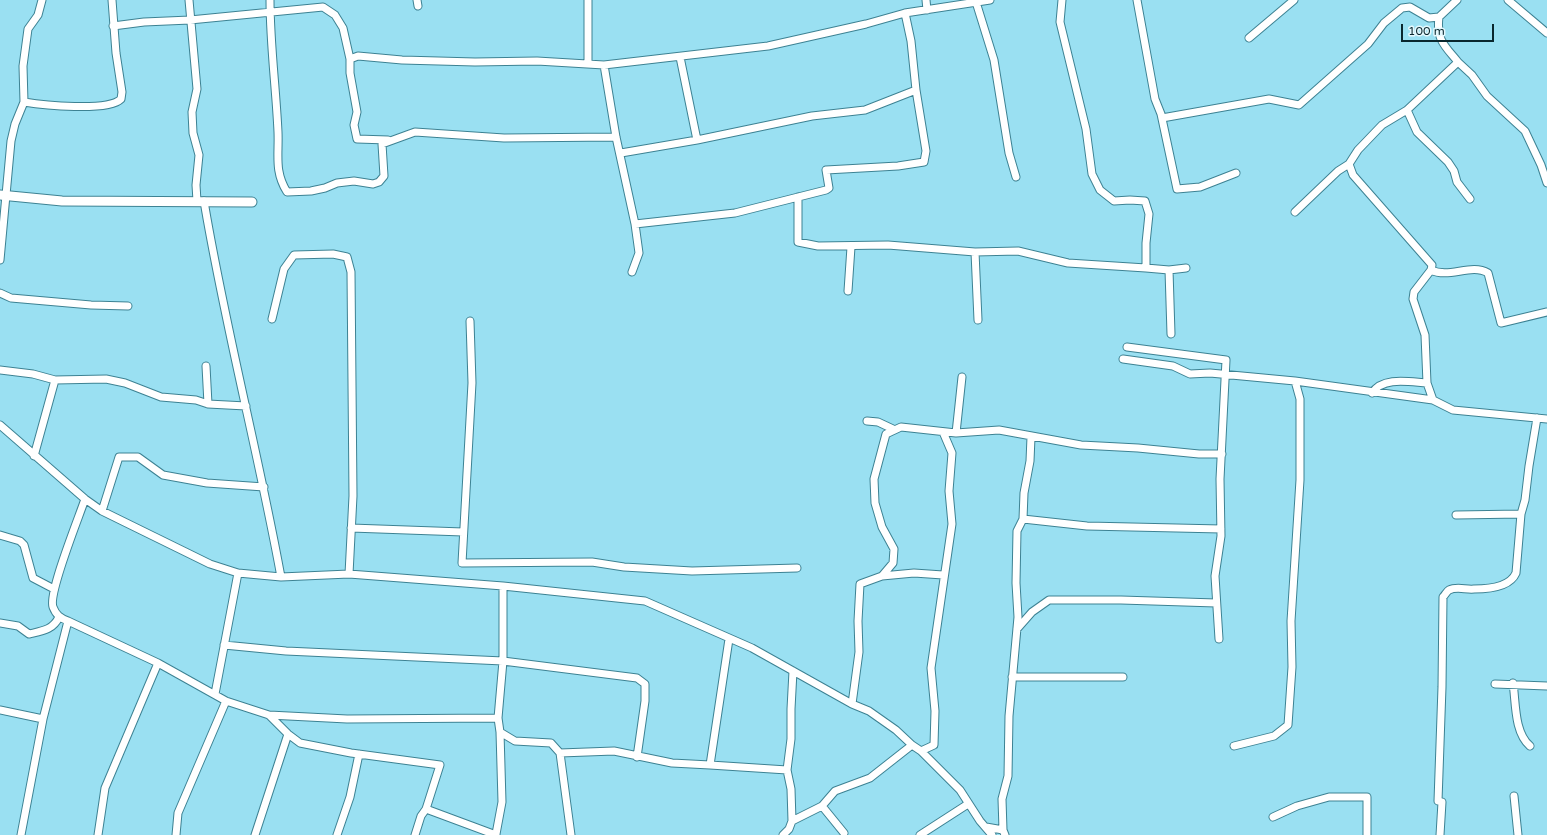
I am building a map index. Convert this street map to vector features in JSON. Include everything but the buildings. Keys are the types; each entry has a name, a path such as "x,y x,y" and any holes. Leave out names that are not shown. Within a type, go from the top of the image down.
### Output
{"street":[{"path":"0,260 2,195 15,124 24,102 23,66 28,29 38,15 42,0"},
{"path":"24,102 73,107 108,105 119,101 122,92 113,26 112,0"},
{"path":"189,0 197,89 192,112 193,133 199,155 196,185 264,487 281,577"},
{"path":"270,0 270,42 278,134 278,168 280,179 287,192 325,188 337,183 354,181 373,184 379,182 384,176 381,146 388,140"},
{"path":"588,0 588,62"},
{"path":"926,0 927,10"},
{"path":"350,59 358,56 382,59 475,62 588,62 604,64 680,57 768,46 866,24 905,13 990,0"},
{"path":"1067,0 1061,0 1060,22 1086,129 1092,174 1100,190 1114,201 1145,201 1149,214 1146,243 1146,268"},
{"path":"1137,0 1155,99 1162,118 1177,189 1200,187 1236,172"},
{"path":"1249,38 1294,0"},
{"path":"1401,0 1406,7"},
{"path":"1162,118 1269,99 1299,105 1368,44 1384,23 1402,8 1410,7 1429,18 1439,17 1458,0"},
{"path":"1508,0 1547,33"},
{"path":"976,2 994,60 1009,153 1016,177"},
{"path":"113,26 144,22 190,20 270,12 323,4 340,21 350,59 350,73 357,112 354,125 358,139 388,140 415,132 504,138 616,137"},
{"path":"635,224 735,213 828,189 826,170 898,166 924,162 926,151 916,90 911,41 905,13"},
{"path":"1439,17 1438,31 1440,40 1458,62 1472,75 1488,96 1523,128 1544,164 1547,184"},
{"path":"680,57 697,140"},
{"path":"1295,212 1338,171 1349,164 1358,150 1382,125 1407,110 1458,62"},
{"path":"604,64 616,137 621,153 635,224 639,253 632,272"},
{"path":"621,153 697,140 812,116 865,110 916,90"},
{"path":"1407,110 1417,132 1448,162 1454,171 1457,182 1470,199"},
{"path":"1349,164 1353,175 1432,265 1431,270 1414,292 1413,299 1425,335 1427,383 1433,400"},
{"path":"2,195 62,201 252,202"},
{"path":"798,197 798,242 818,246 851,247 888,245 975,252 1018,251 1068,264 1169,270 1186,268"},
{"path":"848,291 851,247"},
{"path":"975,252 978,320"},
{"path":"272,319 284,269 294,255 333,254 347,257 351,272 351,528 349,574"},
{"path":"1431,270 1439,274 1477,269 1488,273 1501,323 1547,312"},
{"path":"1169,270 1171,334"},
{"path":"0,293 11,298 91,305 128,306"},
{"path":"470,321 472,383 462,562 592,562 624,567 692,571 797,568"},
{"path":"1127,347 1226,360 1222,454 1221,529 1215,576 1219,639"},
{"path":"1122,359 1173,366 1190,374 1226,374 1294,381 1372,393 1433,400 1453,410 1547,419"},
{"path":"206,366 208,404"},
{"path":"0,370 33,374 55,380 76,378 106,379 125,383 161,397 196,400 208,404 246,406"},
{"path":"956,433 962,377"},
{"path":"34,456 55,380"},
{"path":"1234,746 1274,736 1288,726 1292,667 1291,621 1300,480 1300,399 1294,381"},
{"path":"1372,393 1379,385 1391,382 1427,383"},
{"path":"1440,835 1443,597 1449,590 1459,588 1475,589 1508,584 1513,580 1516,574 1521,514 1525,500 1537,418"},
{"path":"867,421 878,422 893,429"},
{"path":"0,425 85,499 102,510 210,564 238,573 281,577 349,574 504,586 645,601 752,648 852,704 869,711 921,751 960,790 968,804 992,835"},
{"path":"882,576 893,563 894,549 882,527 875,503 874,479 886,434 893,429 901,427 956,433 1000,430 1031,437 1081,445 1138,448 1199,454 1222,454"},
{"path":"921,751 934,745 935,711 931,668 943,575 952,524 949,491 952,453 943,432"},
{"path":"986,827 1004,833 1002,799 1008,776 1012,677 1017,629 1018,531 1023,519 1031,437"},
{"path":"102,510 120,457 138,457 163,475 207,483 264,487"},
{"path":"85,499 54,589 52,606 59,617 158,663 226,701 269,715 347,719 498,718"},
{"path":"1456,515 1521,514"},
{"path":"1023,519 1087,526 1221,529"},
{"path":"351,528 463,532"},
{"path":"0,535 20,541 24,545 33,578 54,589"},
{"path":"215,694 238,573"},
{"path":"852,704 859,652 858,622 860,584 882,576 914,573 943,575"},
{"path":"426,809 474,828 496,834 502,802 500,732 498,718 503,661 504,586"},
{"path":"1017,629 1032,612 1050,600 1121,600 1216,603"},
{"path":"0,623 18,626 29,634 49,629 55,625 59,617"},
{"path":"21,835 44,719 68,621"},
{"path":"710,765 729,639"},
{"path":"224,644 286,652 503,661 637,678 645,684 637,757"},
{"path":"98,835 105,788 158,663"},
{"path":"783,835 789,829 792,821 791,789 787,770 792,739 791,709 793,670"},
{"path":"1012,677 1123,677"},
{"path":"1495,684 1547,686"},
{"path":"1514,684 1518,726 1523,740 1530,746"},
{"path":"176,835 178,813 226,701"},
{"path":"0,710 44,719"},
{"path":"269,715 288,734 300,743 359,754 440,765 426,809 421,816 415,835"},
{"path":"500,732 515,740 551,743 560,753 570,835"},
{"path":"255,835 288,734"},
{"path":"792,821 822,806 835,791 870,778 912,745"},
{"path":"560,753 614,751 637,757 672,763 787,770"},
{"path":"338,835 350,797 359,754"},
{"path":"1514,796 1518,835"},
{"path":"1273,818 1297,806 1329,797 1367,797 1367,835"},
{"path":"920,835 968,804"},
{"path":"822,806 844,833"}]}
